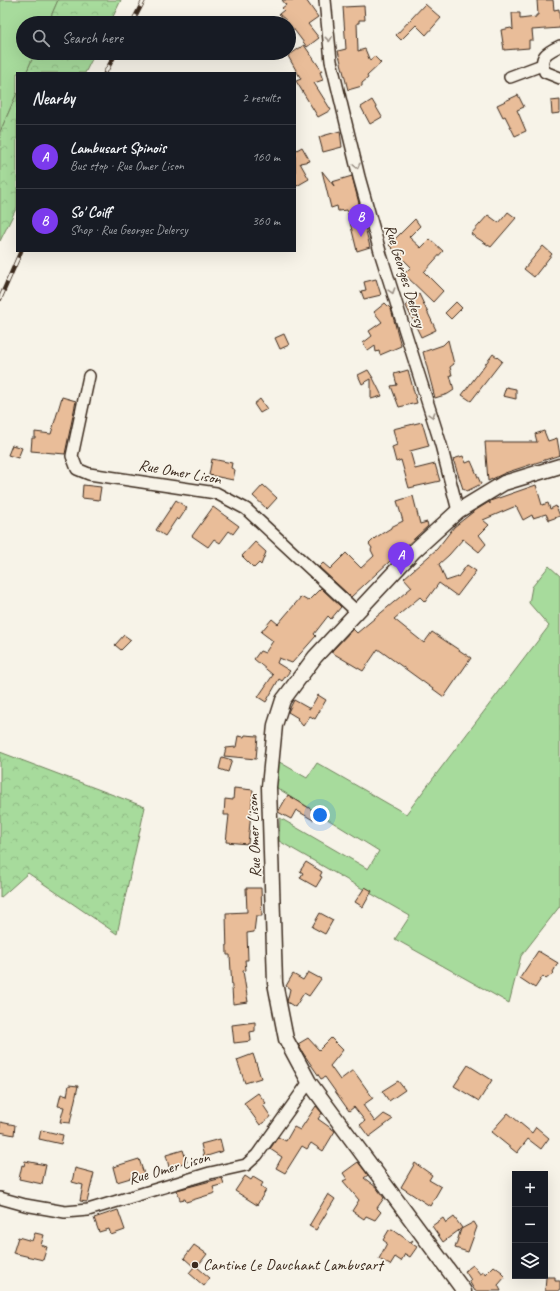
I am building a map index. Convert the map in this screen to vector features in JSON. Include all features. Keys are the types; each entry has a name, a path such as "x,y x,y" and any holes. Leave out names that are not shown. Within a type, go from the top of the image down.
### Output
{"street":[{"name":"Rue Georges Delersy","path":"325,0 332,61 359,177 381,255 441,445 458,511"},
{"path":"560,46 542,58 542,65 545,72 560,78"},
{"path":"510,77 542,65"},
{"name":"Rue Omer Lison","path":"89,376 72,456 77,469 89,474 216,493 246,509 356,610"},
{"name":"Rue Omer Lison","path":"464,1291 309,1082 286,1039 275,982 269,787 275,725 283,700 315,656 356,610 414,551 458,511 504,484 560,466"},
{"name":"Rue Omer Lison","path":"0,1198 25,1205 65,1212 88,1210 210,1173 246,1165 258,1155 309,1082"}],"green space":[{"path":"0,0 58,0 51,16 16,16 16,60 32,60 26,72 16,72 16,95 0,132"},
{"path":"58,0 121,0 113,16 51,16"},
{"path":"32,60 92,60 86,72 26,72"},
{"path":"16,95 16,209 0,241 0,132"},
{"path":"549,566 560,576 560,906 521,956 509,1003 395,939 410,916 279,841 280,818 368,869 379,851 274,786 276,760 307,778 317,763 406,814 549,626 529,603 532,587"},
{"path":"0,752 145,807 117,934 28,873 0,898"}],"building":[{"path":"282,0 306,0 318,17 308,24 319,38 307,47 296,32 296,16 281,16 279,14 284,10 282,8 286,5"},
{"path":"537,0 553,0 554,10 559,9 560,28 532,30 533,40 529,40 529,48 504,50 501,30 511,28 513,30 512,13 520,13 520,19 536,17 536,15 538,15"},
{"path":"425,4 441,18 426,35 416,25 401,40 396,35"},
{"path":"364,6 365,20 359,20 359,23 357,23 358,51 365,49 370,61 374,56 381,63 367,76 368,78 362,83 362,86 348,90 338,51 346,49 343,7"},
{"path":"304,45 322,71 320,72 323,80 314,83 331,110 318,117 296,81 301,79 290,60 296,60 296,50"},
{"path":"518,95 524,107 517,110 526,131 515,136 505,116 503,117 497,105"},
{"path":"372,100 382,117 370,124 361,107"},
{"path":"560,100 560,113 552,114 551,101"},
{"path":"340,131 342,147 323,152 319,137"},
{"path":"302,147 310,161 300,163 309,179 296,186 296,150"},
{"path":"322,171 334,186 332,182 352,176 370,247 357,251 347,210 338,211 337,206 331,208"},
{"path":"508,212 516,218 491,247 471,234 488,215 499,223"},
{"path":"415,219 420,226 409,237 421,248 430,239 443,251 424,272 443,291 433,302 404,274 411,267 389,245"},
{"path":"543,246 552,254 534,277 524,269"},
{"path":"376,279 381,295 364,299 361,291 366,290 364,282"},
{"path":"419,294 436,330 421,337 406,306"},
{"path":"456,302 462,308 451,319 445,313"},
{"path":"385,303 391,309 401,346 380,355 379,351 376,352 375,346 368,351 363,343 372,336 369,331 382,322 374,312"},
{"path":"284,334 289,345 280,349 275,338"},
{"path":"448,340 454,364 450,367 452,375 450,375 454,390 448,394 435,398 423,352 443,345"},
{"path":"493,354 502,361 471,401 462,395"},
{"path":"368,370 382,396 371,399 371,379 362,384 358,375"},
{"path":"408,370 417,403 399,407 391,386 397,385 394,374"},
{"path":"506,387 516,389 516,399 503,396"},
{"path":"62,397 76,401 65,454 31,451 32,438 35,438 35,432 51,434"},
{"path":"260,399 267,409 260,413 254,404"},
{"path":"422,422 429,446 410,451 415,469 435,464 440,481 409,488 401,460 396,462 392,447 397,445 393,429"},
{"path":"544,431 548,441 557,438 560,455 505,473 488,481 485,442 537,442 535,434"},
{"path":"12,445 22,448 18,458 8,455"},
{"path":"463,456 466,463 471,461 481,484 467,491 463,489 453,459"},
{"path":"212,459 232,463 231,468 235,470 233,480 209,475"},
{"path":"83,485 101,487 99,500 82,498"},
{"path":"263,485 277,498 267,509 253,496"},
{"path":"536,485 542,505 548,503 550,509 556,506 560,516 549,520 546,514 533,518 532,515 523,520 516,506 483,520 489,525 479,535 486,544 479,552 463,539 439,564 446,581 458,577 467,565 476,571 457,596 439,583 425,602 420,597 394,619 424,643 432,632 471,658 444,697 378,649 363,671 331,652 353,629 357,633 412,587 404,578 437,549 454,527 473,512 489,502 490,504 490,501"},
{"path":"413,496 420,524 427,522 428,526 351,597 319,567 323,563 330,569 346,553 361,568 374,556 371,550 372,548 369,544 391,527 403,521 397,501"},
{"path":"176,500 187,508 179,520 177,518 165,536 156,530"},
{"path":"213,507 239,526 233,534 229,531 220,543 214,539 208,547 192,536"},
{"path":"255,542 266,552 261,565 259,563 254,568 242,556"},
{"path":"321,588 341,607 331,619 328,616 314,634 316,636 292,663 279,658 277,663 290,671 282,681 279,679 266,702 258,697 273,675 254,659 260,651 265,653 273,641 261,632 272,619 278,624 301,597 308,601"},
{"path":"124,635 131,640 121,650 115,645"},
{"path":"318,695 326,700 315,719 310,716 303,726 297,719 298,718 288,712 294,700 310,709"},
{"path":"245,735 258,736 256,759 224,756 226,748 236,747 238,736 244,737"},
{"path":"222,757 232,760 228,772 219,769"},
{"path":"234,788 253,790 248,844 226,842 229,815 224,815 225,799 233,800"},
{"path":"288,795 317,813 313,820 296,810 291,819 278,812"},
{"path":"306,862 322,872 320,876 322,877 316,887 300,878 303,873 300,871"},
{"path":"365,887 372,891 363,907 355,902"},
{"path":"246,888 261,888 262,916 256,916 254,932 247,933 248,960 245,960 246,970 243,971 248,1002 233,1004 230,955 227,955 226,913 247,912"},
{"path":"320,913 333,920 325,934 312,927"},
{"path":"538,951 558,963 553,972 554,973 546,979 543,976 535,988 520,978"},
{"path":"308,972 321,979 309,996 304,993 295,1007 287,1002 290,989 286,986 293,974 303,980"},
{"path":"255,1022 255,1031 250,1032 251,1041 234,1043 232,1025"},
{"path":"308,1038 319,1050 331,1038 343,1050 330,1066 340,1080 353,1070 373,1098 363,1105 375,1122 384,1114 393,1119 369,1137 360,1125 365,1121 354,1107 349,1111 325,1077 321,1079 303,1053 298,1044"},
{"path":"253,1054 261,1078 245,1083 237,1060"},
{"path":"468,1065 492,1080 479,1101 454,1086"},
{"path":"398,1081 405,1090 389,1101 382,1091"},
{"path":"69,1085 78,1086 70,1123 60,1122 64,1107 58,1106 61,1094 67,1096"},
{"path":"258,1093 266,1103 263,1105 271,1117 260,1125 244,1103"},
{"path":"316,1106 322,1113 318,1119 335,1131 323,1151 311,1143 307,1149 302,1146 285,1173 276,1168 282,1157 270,1149 278,1137 286,1141 294,1127 300,1130"},
{"path":"508,1113 532,1133 536,1127 549,1138 541,1149 528,1139 517,1153 491,1132"},
{"path":"0,1122 15,1125 14,1135 0,1132"},
{"path":"41,1130 63,1135 61,1144 39,1139"},
{"path":"220,1139 223,1151 204,1157 201,1144"},
{"path":"183,1150 187,1162 169,1167 166,1155"},
{"path":"139,1159 144,1174 117,1182 113,1167"},
{"path":"25,1161 46,1165 42,1184 19,1179 22,1165 24,1166"},
{"path":"358,1162 368,1175 364,1178 376,1187 384,1198 377,1208 381,1212 375,1220 366,1216 364,1219 352,1211 359,1200 343,1181 347,1179 343,1173"},
{"path":"415,1163 432,1175 429,1180 441,1187 430,1206 401,1187"},
{"path":"75,1168 94,1173 87,1202 80,1201 83,1185 72,1182"},
{"path":"245,1176 251,1180 253,1177 263,1183 261,1186 266,1190 257,1205 235,1191"},
{"path":"222,1178 224,1184 213,1187 215,1193 186,1202 185,1199 180,1200 177,1190"},
{"path":"328,1194 335,1199 316,1230 309,1226"},
{"path":"118,1210 125,1230 111,1235 109,1229 99,1232 94,1218"},
{"path":"454,1217 462,1228 443,1242 432,1226 443,1218 446,1223"},
{"path":"474,1222 477,1227 468,1252 455,1248 461,1229"},
{"path":"392,1229 410,1242 413,1240 411,1243 417,1247 410,1257 405,1254 401,1261 395,1257 390,1265 379,1259 387,1243 383,1240 389,1230"},
{"path":"35,1233 44,1235 41,1245 47,1247 43,1260 13,1253 18,1237 32,1241"},
{"name":"Cantine Le Dauchant Lambusart","path":"194,1245 207,1254 197,1267 210,1278 204,1286 189,1273 194,1267 184,1258"},
{"path":"473,1265 480,1274 484,1272 485,1275 494,1266 502,1272 501,1273 505,1277 498,1285 501,1291 475,1291 469,1281 471,1280 465,1271"},
{"path":"548,1277 555,1277 555,1281 560,1281 560,1291 545,1291 546,1279 548,1279"}],"railway":[{"path":"136,16 144,0"},
{"path":"106,72 112,60"},
{"path":"0,299 21,252"}],"place":[{"name":"So' Coiff","path":"361,237"},
{"name":"Lambusart Spinois","path":"401,575"},
{"name":"Cantine Le Dauchant Lambusart","path":"195,1265"}]}
